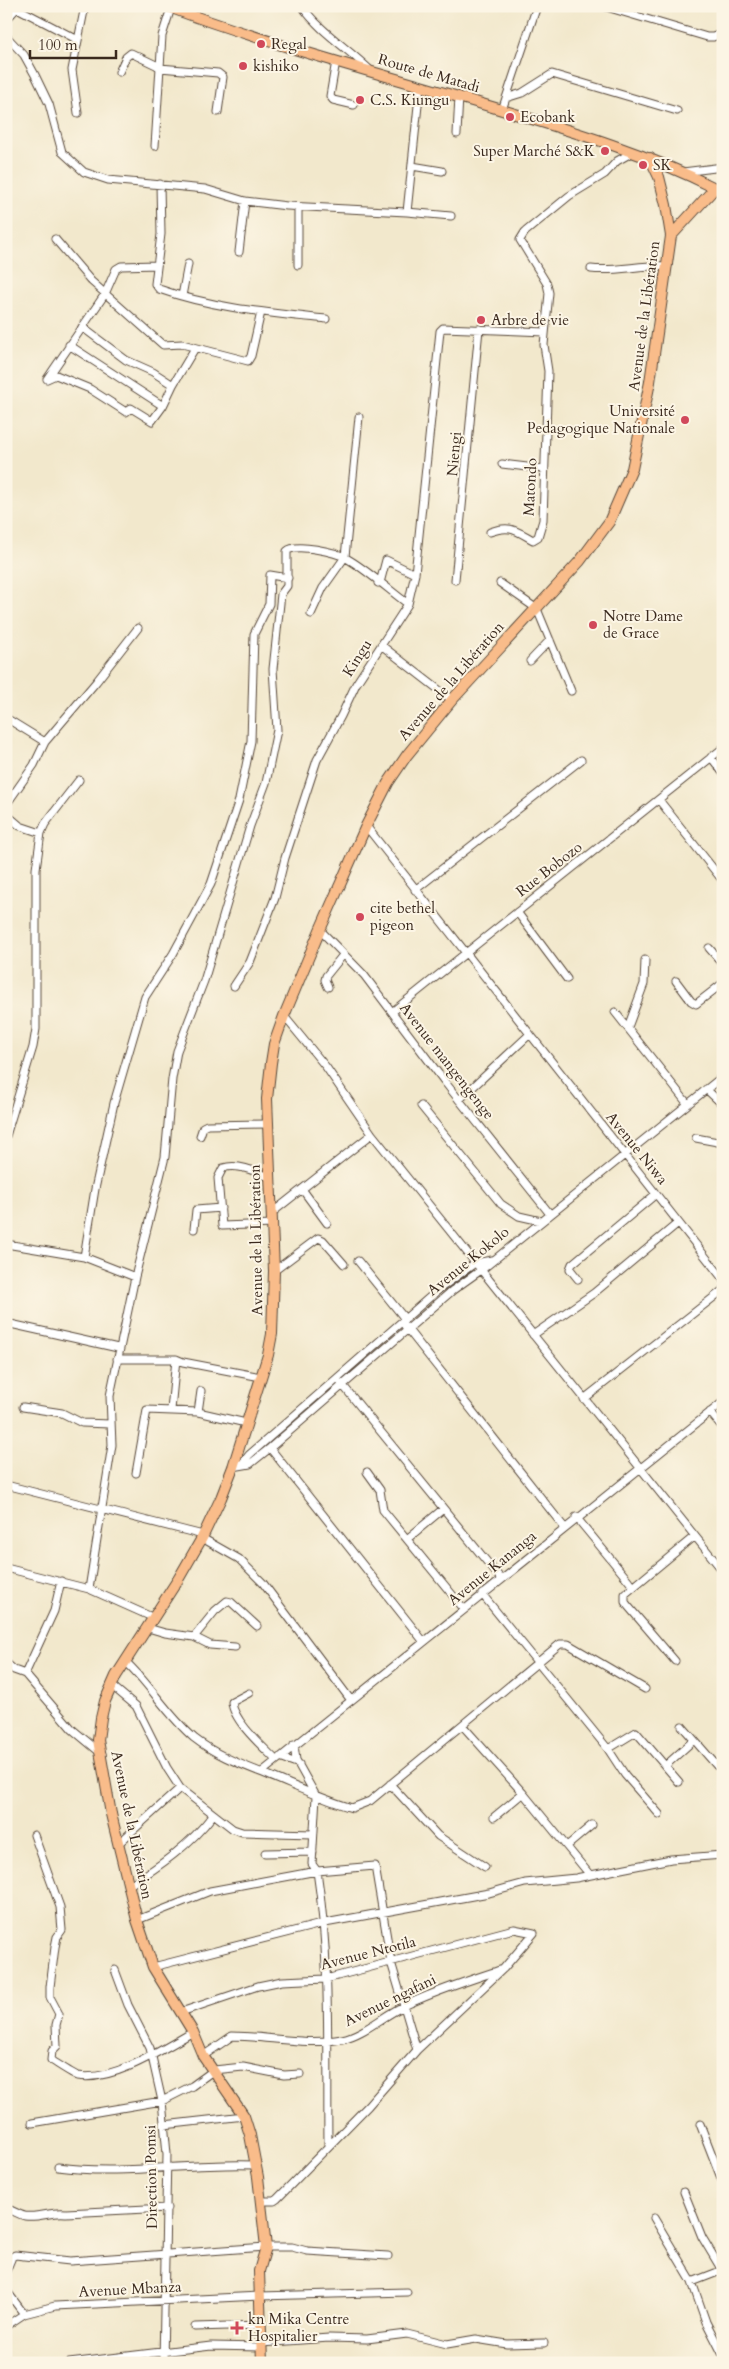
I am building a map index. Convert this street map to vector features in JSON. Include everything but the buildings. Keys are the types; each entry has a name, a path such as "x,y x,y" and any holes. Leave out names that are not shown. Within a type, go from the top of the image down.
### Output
{"highway":[{"name":"Route de Matadi","path":"169,7 229,30 459,96 596,138 650,158 715,188 671,236"},
{"name":"Avenue de la Libération","path":"262,2363 260,2271 266,2246 256,2165 244,2116 203,2056 181,2012 153,1967 137,1920 111,1814 102,1754 98,1740 101,1718 111,1685 203,1537 238,1466 246,1422 261,1378 272,1334 273,1212 267,1099 271,1063 274,1044 284,1016 320,930 366,826 388,783 407,755 452,700 537,609 600,536 619,502 632,469 650,382 671,236 663,194 650,158"}],"street":[{"path":"78,113 72,70 85,6"},
{"path":"302,6 327,34 352,51 372,72"},
{"path":"502,110 537,6"},
{"path":"602,6 706,37 713,37 723,33"},
{"path":"155,146 162,36 169,7"},
{"path":"6,20 17,8 78,40"},
{"path":"6,36 24,55 35,75 48,104 62,152 84,172 96,177 205,189 246,201 298,207 451,216"},
{"path":"119,72 126,57 131,54 160,68 220,74 223,77 218,112"},
{"path":"336,61 330,98 354,105"},
{"path":"506,98 522,93 552,74 677,111"},
{"path":"407,212 420,86"},
{"path":"457,134 459,96"},
{"name":"Matondo","path":"490,532 503,527 510,528 533,540 538,537 543,520 548,371 545,332 549,293 547,284 520,240 525,232 569,196 605,174 617,162 633,152"},
{"path":"412,166 442,171"},
{"path":"683,172 723,167"},
{"path":"160,184 161,234 156,265 156,286 203,302 261,312 326,319"},
{"path":"239,252 246,201"},
{"path":"298,207 298,266"},
{"path":"55,239 83,273 163,345 182,344 248,361 251,356 261,312"},
{"path":"182,296 188,264"},
{"path":"156,265 121,266 114,271 114,277 105,294 47,378 56,375 90,389 126,412 131,408 152,420 163,406 195,348"},
{"path":"591,269 612,271 668,266"},
{"path":"82,327 126,360 153,372 173,385"},
{"name":"Kingu","path":"234,986 250,962 275,898 285,858 317,760 356,684 408,604 415,574 441,329 479,329"},
{"path":"479,329 545,332"},
{"name":"Niengi","path":"455,580 479,329"},
{"path":"69,345 163,406"},
{"path":"311,614 323,588 345,557 360,417"},
{"path":"502,464 544,469"},
{"path":"88,1589 112,1445 110,1396 118,1348 134,1276 165,1157 172,1079 178,1051 204,981 250,826 266,783 277,730 273,669 281,594 287,586 288,578 287,551 292,547 311,548 345,557 408,604"},
{"path":"378,582 381,579 386,560 415,574"},
{"path":"84,1257 95,1189 114,1103 145,997 173,954 211,884 239,800 251,741 254,634 269,604 270,576 288,578"},
{"path":"500,583 537,609 571,691"},
{"path":"6,805 34,765 45,742 96,682 138,628"},
{"path":"530,661 550,640"},
{"path":"381,646 452,700"},
{"path":"6,718 45,742"},
{"name":"Rue Bobozo","path":"392,1012 723,748"},
{"path":"711,757 723,773"},
{"path":"415,890 581,760"},
{"path":"6,1136 33,1047 36,1029 36,869 41,833 45,824 79,780"},
{"path":"659,800 723,880"},
{"path":"6,814 20,826 41,833"},
{"name":"Avenue Niwa","path":"366,826 723,1279"},
{"path":"517,912 567,979"},
{"name":"Avenue mangengenge","path":"320,930 364,975 459,1100 550,1214"},
{"path":"709,948 723,964"},
{"path":"328,987 325,980 326,976 343,955"},
{"path":"628,1027 644,984 645,960"},
{"path":"676,981 691,1001 696,1004 723,983"},
{"path":"615,1012 687,1104"},
{"path":"284,1016 326,1067 372,1134 723,1571"},
{"path":"459,1100 530,1034"},
{"name":"Avenue Kokolo","path":"238,1466 250,1464 270,1448 340,1382 723,1076"},
{"path":"706,1089 723,1105"},
{"path":"420,1106 501,1204 519,1216 541,1221"},
{"path":"200,1136 207,1125 268,1124"},
{"path":"273,1212 372,1134"},
{"path":"696,1138 723,1143"},
{"path":"271,1178 243,1168 229,1166 224,1168 218,1178 222,1226 273,1224"},
{"path":"302,1188 327,1223"},
{"path":"578,1279 570,1268 572,1264 656,1194"},
{"path":"194,1229 196,1210 220,1208"},
{"path":"533,1335 594,1293 678,1223"},
{"path":"274,1271 318,1238 323,1240 344,1264"},
{"path":"6,1244 84,1257 134,1276"},
{"path":"238,1466 253,1451 340,1382 403,1320 438,1290 475,1263 492,1260"},
{"path":"358,1261 403,1320 407,1329 564,1527"},
{"path":"584,1399 723,1290"},
{"path":"6,1324 118,1348"},
{"path":"117,1359 176,1359 261,1378"},
{"path":"171,1410 176,1359"},
{"path":"340,1382 501,1579"},
{"path":"198,1412 201,1391"},
{"name":"Avenue Kananga","path":"262,1772 564,1527 723,1402"},
{"path":"23,1407 62,1413 82,1423 110,1424"},
{"path":"136,1473 147,1410 198,1412 246,1422"},
{"path":"710,1412 723,1428"},
{"path":"270,1448 424,1642"},
{"path":"367,1472 380,1490 381,1506 464,1609"},
{"path":"6,1485 102,1508 203,1537 239,1560 263,1583 350,1700"},
{"path":"408,1539 443,1509"},
{"path":"576,1518 633,1586"},
{"path":"675,1661 625,1602 625,1594 695,1536"},
{"path":"6,1568 88,1589 154,1618"},
{"path":"25,1674 54,1611 61,1581"},
{"path":"482,1594 608,1749 625,1775 659,1814"},
{"path":"194,1637 215,1611 227,1601 231,1602 257,1626"},
{"path":"148,1628 165,1633 194,1637 210,1645 235,1647"},
{"path":"125,1661 142,1676 149,1690 194,1737 210,1749 241,1765 262,1772 316,1796 352,1808 370,1801 555,1647 564,1643 645,1689"},
{"path":"6,1662 14,1670 25,1674 72,1729 102,1754"},
{"path":"111,1685 136,1706 167,1768 180,1788 213,1815 232,1829 242,1832 313,1834"},
{"path":"249,1692 232,1702 233,1708 244,1725 278,1759 299,1764"},
{"path":"462,1725 523,1793 590,1875"},
{"path":"682,1726 717,1766"},
{"path":"608,1749 636,1732 679,1782"},
{"path":"665,1766 694,1740"},
{"path":"294,1745 299,1764 316,1796 312,1864 317,1871 325,1923 328,2144"},
{"path":"284,1782 301,1783 309,1781"},
{"path":"390,1784 438,1836 485,1867"},
{"path":"118,1844 180,1788"},
{"path":"494,1817 523,1793"},
{"path":"128,1886 163,1864 199,1835 213,1815"},
{"path":"567,1846 592,1825"},
{"path":"34,1835 60,1907 62,1930 57,1938 51,1976 50,1997 59,2014 56,2025 57,2046 52,2051 51,2060 76,2076 104,2075 152,2056 192,2032"},
{"path":"265,1852 312,1852"},
{"path":"153,1967 325,1923 490,1893 525,1883 590,1875 671,1858 723,1855"},
{"path":"137,1920 210,1891 317,1871 375,1866 391,1962 416,2050"},
{"name":"Avenue Ntotila","path":"181,2012 258,1986 282,1981 326,1979 514,1929 534,1933 504,1968"},
{"path":"261,2201 274,2201 277,2199 328,2144 368,2106 416,2050 504,1968"},
{"name":"Avenue ngafani","path":"203,2056 232,2036 290,2040 328,2040 352,2036 404,2006 448,1987 504,1968"},
{"name":"Direction Pomsi","path":"115,1970 128,2005 152,2056 162,2101 168,2208 164,2253 163,2363"},
{"path":"32,2123 162,2101 192,2086 214,2070 243,2067 284,2075 300,2074"},
{"path":"164,2125 244,2116"},
{"path":"700,2124 723,2182"},
{"path":"58,2167 127,2170 216,2164 256,2165"},
{"path":"684,2192 702,2237 723,2271 692,2282"},
{"path":"6,2208 24,2216 44,2216 54,2211 66,2213 168,2208"},
{"path":"654,2218 692,2282 706,2322 723,2354"},
{"path":"6,2271 12,2257 15,2255 70,2261 266,2246 292,2247 308,2252 388,2256"},
{"path":"6,2290 24,2314"},
{"name":"Avenue Mbanza","path":"6,2326 24,2314 55,2306 260,2296 407,2292"},
{"path":"196,2327 261,2325"},
{"path":"69,2363 211,2346 261,2345 329,2338 367,2339 407,2334 447,2344 476,2339 507,2344 544,2344"}],"place":[{"name":"Regal","path":"261,44"},
{"name":"kishiko","path":"243,66"},
{"name":"C.S. Kiungu","path":"360,100"},
{"name":"Ecobank","path":"510,117"},
{"name":"Super Marché S&K","path":"605,151"},
{"name":"SK","path":"643,165"},
{"name":"Arbre de vie","path":"481,320"},
{"name":"Université Pedagogique Nationale","path":"685,420"},
{"name":"Notre Dame de Grace","path":"593,625"},
{"name":"cite bethel pigeon","path":"360,917"},
{"name":"kn Mika Centre Hospitalier","path":"237,2328"}]}
